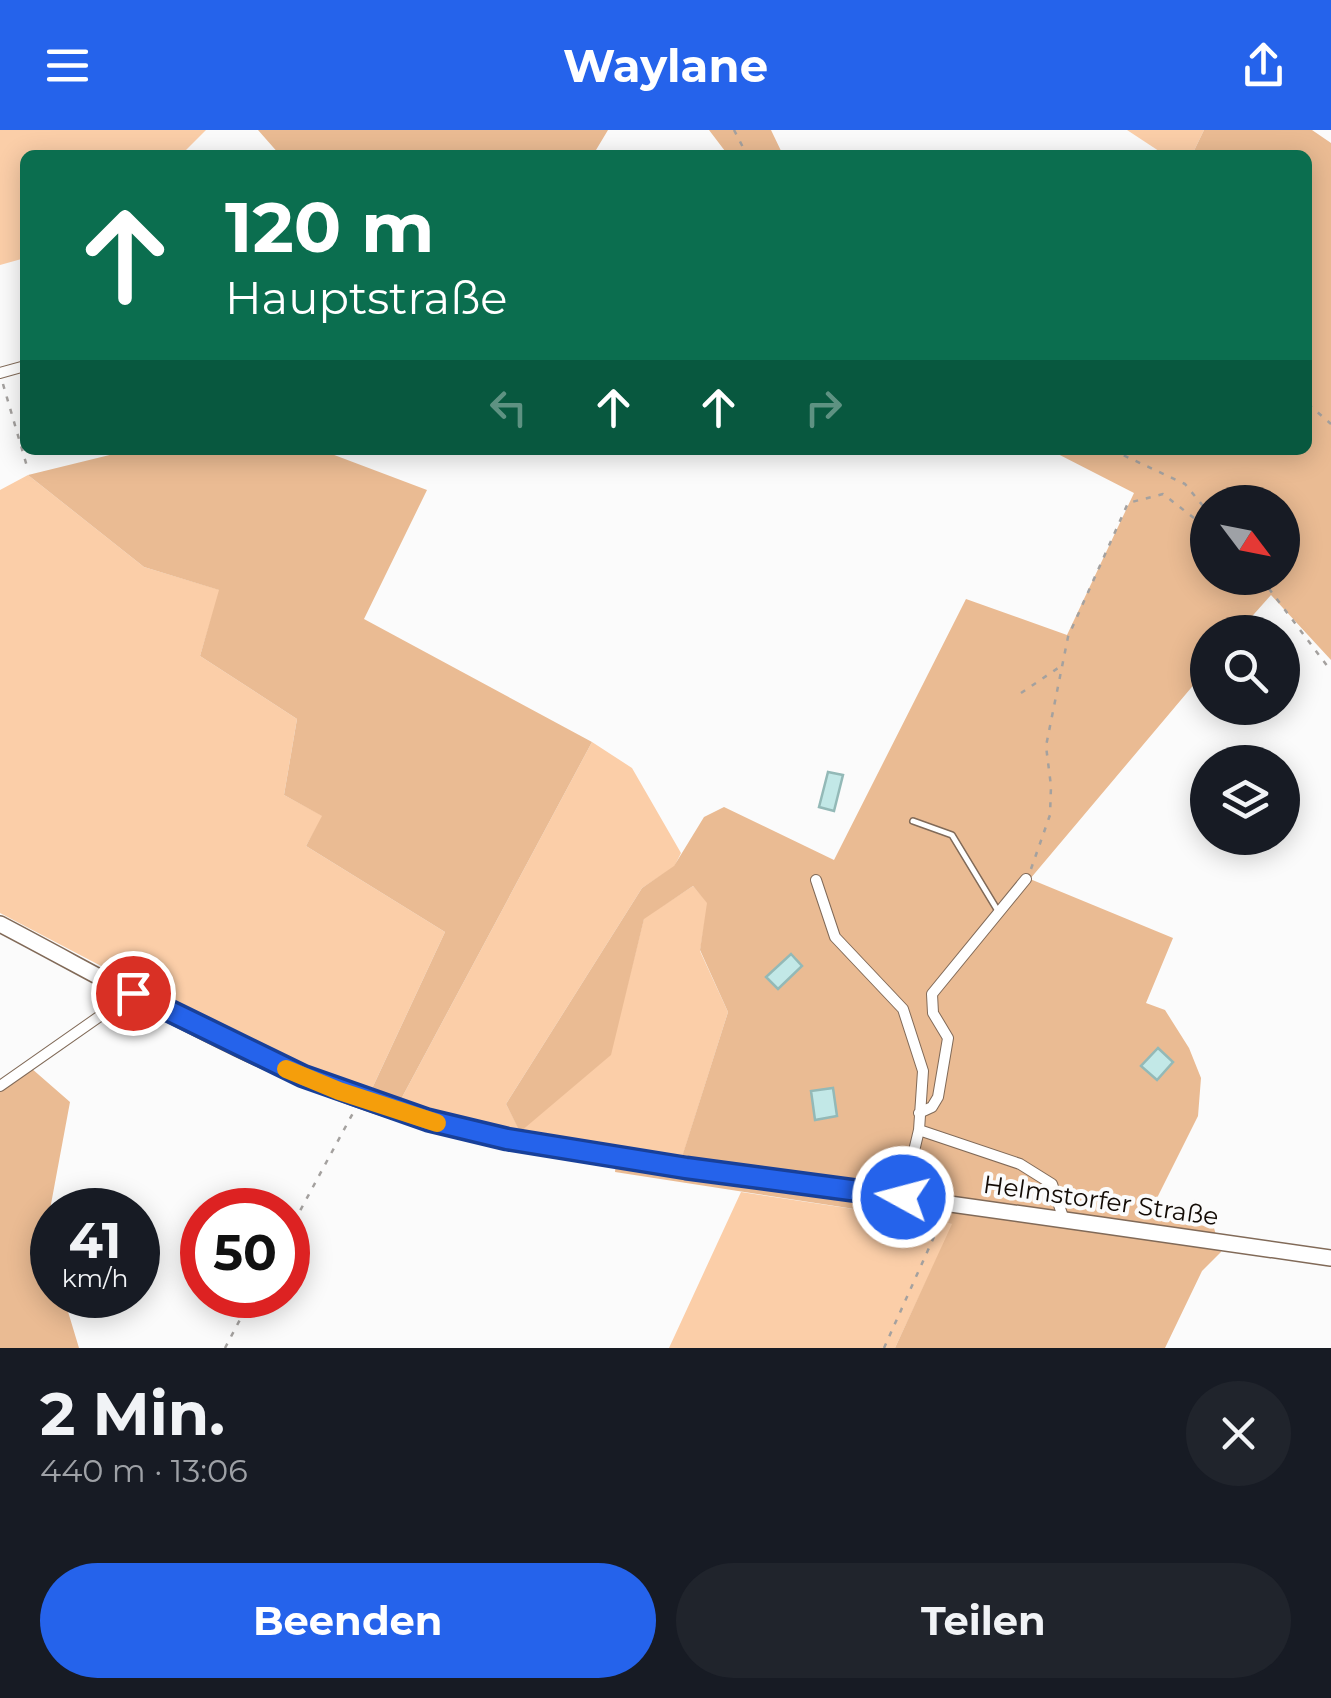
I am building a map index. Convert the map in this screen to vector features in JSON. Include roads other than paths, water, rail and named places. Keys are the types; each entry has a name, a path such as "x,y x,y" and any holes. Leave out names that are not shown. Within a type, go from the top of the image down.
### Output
{"main road":[{"name":"Helmstorfer Straße","path":"0,924 267,1060 401,1113 507,1139 686,1168 1331,1258"}],"street":[{"path":"919,1113 932,1107 938,1097 948,1038 934,1013 932,994 1026,879"},
{"path":"816,880 835,937 903,1009 923,1071 919,1130 903,1197"},
{"path":"0,1086 133,993"},
{"path":"919,1130 1020,1164 1052,1184 1064,1220"}],"lane":[{"path":"913,821 952,835 998,911"}]}
